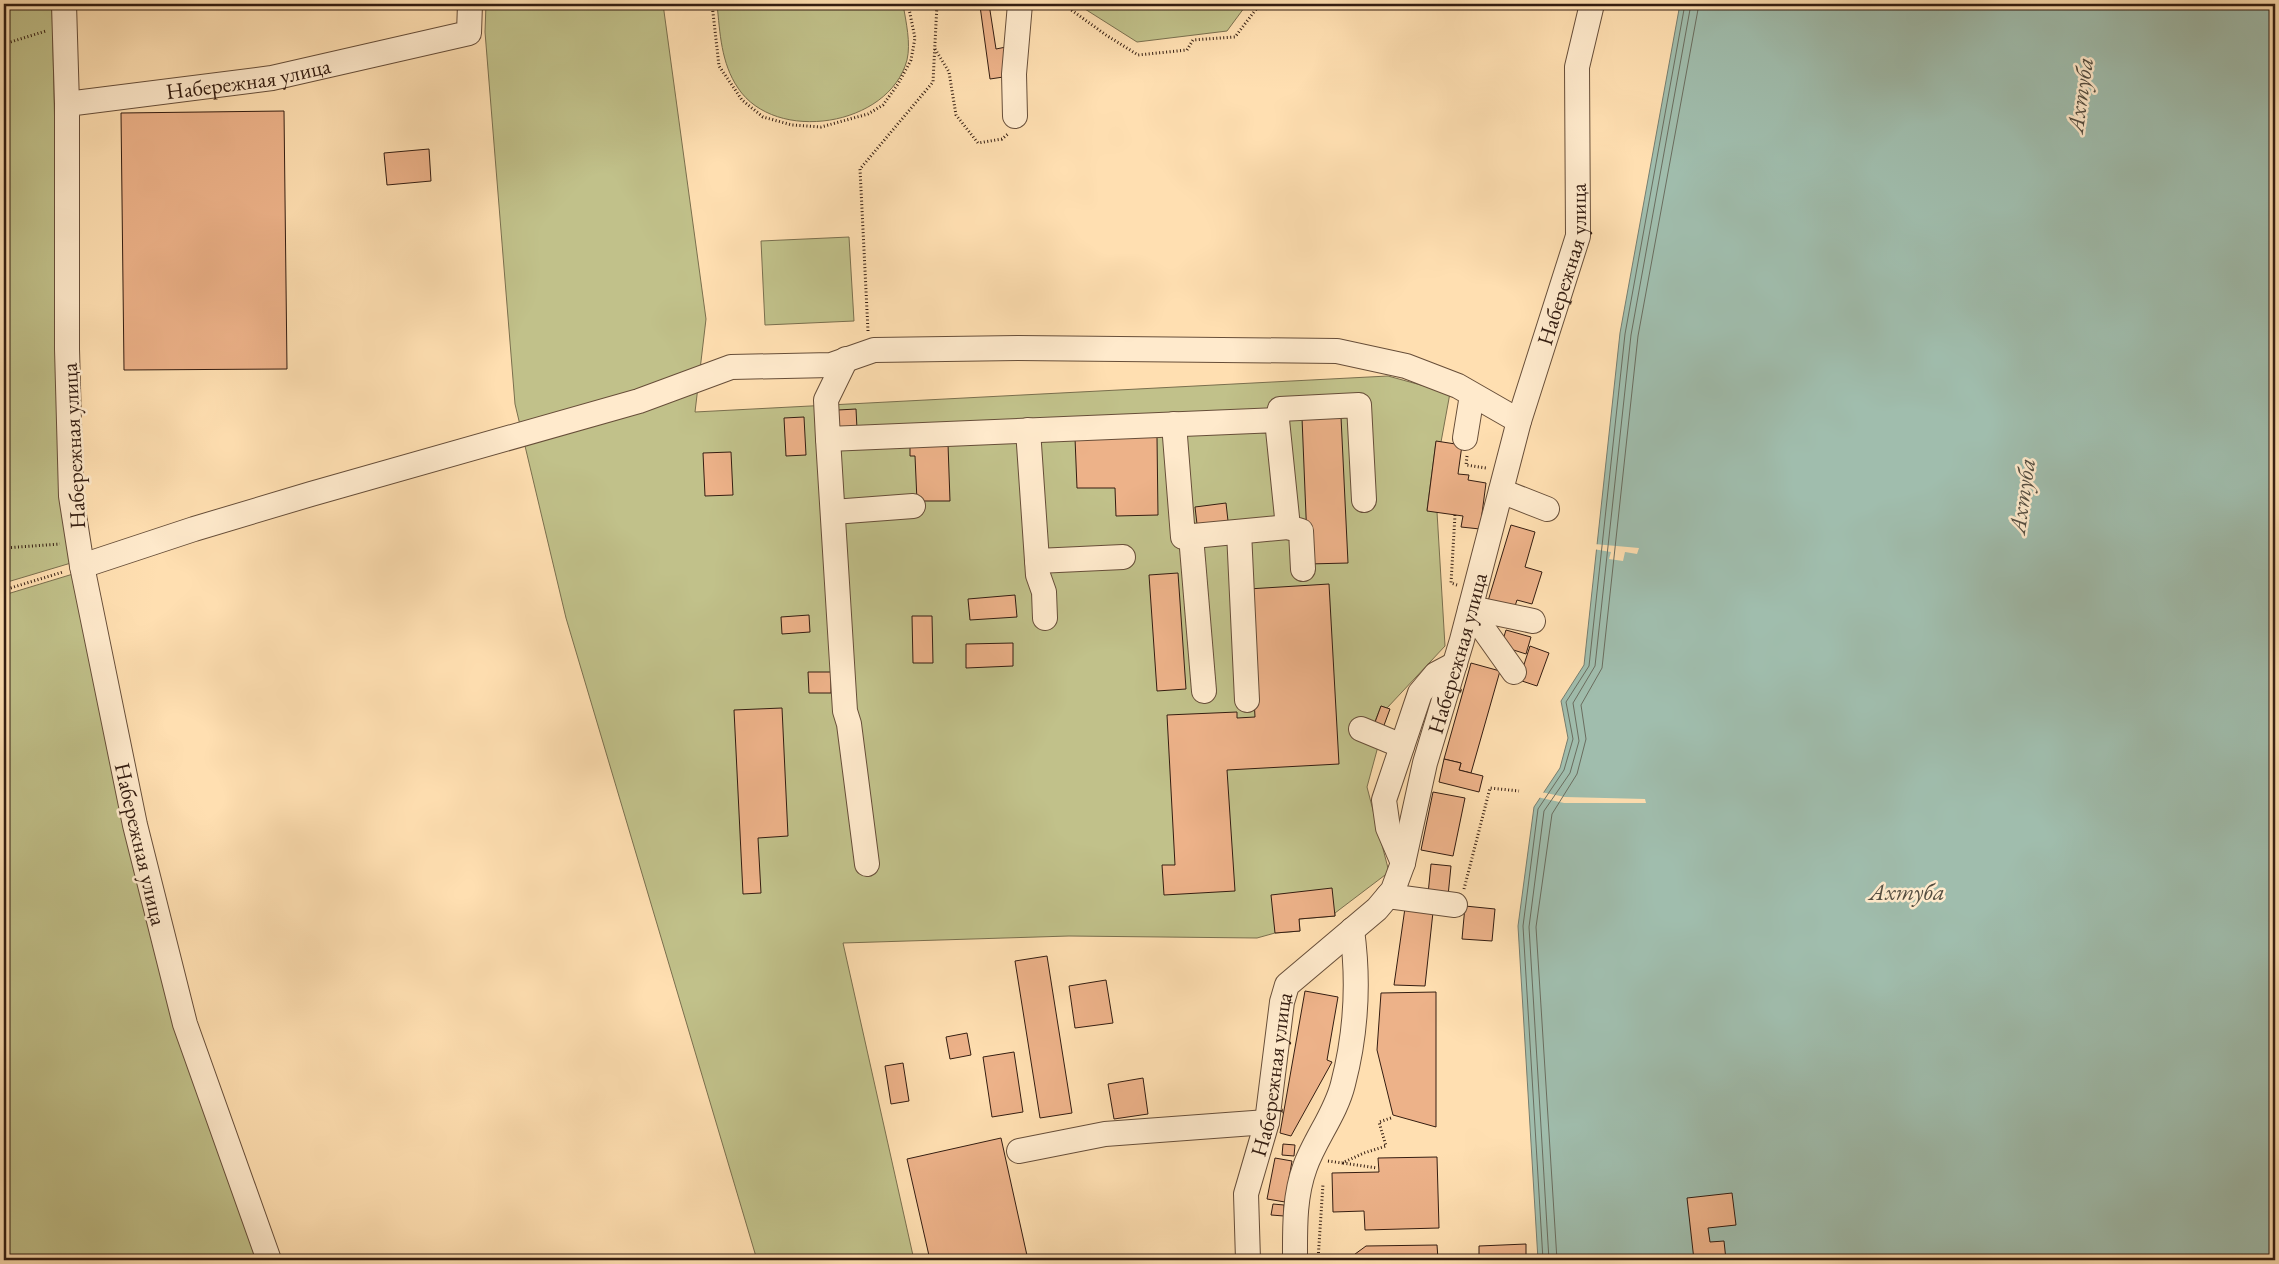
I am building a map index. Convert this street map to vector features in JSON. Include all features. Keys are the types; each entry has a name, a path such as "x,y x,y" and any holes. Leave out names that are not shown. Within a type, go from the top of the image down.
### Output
{"street":[{"name":"Набережная улица","path":"269,1260 185,1024 135,825 82,566 70,496 67,349 67,104 272,78 470,33 470,4"},
{"path":"1015,116 1014,74 1020,4"},
{"name":"Набережная улица","path":"1248,1260 1246,1194 1267,1122 1282,1002 1287,985 1377,909 1393,890 1403,863 1425,763 1472,603 1519,421 1578,236 1577,67 1592,4"},
{"path":"65,14 67,104"},
{"path":"82,566 194,529 311,494 639,401 731,367 831,365 869,352 943,348 1337,351 1406,366 1458,386 1519,421"},
{"path":"846,359 826,400 845,711 867,864"},
{"path":"1465,438 1472,395"},
{"path":"1288,527 1277,420 1280,409 1359,405 1364,500"},
{"path":"828,439 1277,420"},
{"path":"1174,424 1183,537 1288,527 1301,531 1303,570"},
{"path":"1028,430 1038,575 1044,592 1045,618"},
{"path":"1504,482 1547,509"},
{"path":"833,512 913,506"},
{"path":"1239,532 1247,700"},
{"path":"1191,536 1204,690"},
{"path":"1037,561 1123,557"},
{"path":"1472,603 1533,621"},
{"path":"1472,603 1514,672"},
{"path":"1403,863 1388,828 1384,800 1420,693 1436,674 1455,664"},
{"path":"1361,729 1402,746"},
{"path":"1388,896 1455,904"},
{"path":"1295,1260 1297,1196 1309,1159 1343,1086 1355,1025 1352,930"},
{"path":"1019,1151 1106,1134 1267,1122"}],"path":[{"path":"712,4 719,66 742,100 763,117 792,125 821,127 868,114 883,105 898,84 911,60 914,38 908,4"},
{"path":"869,352 860,169 933,82 937,4"},
{"path":"1063,4 1106,36 1138,55 1187,50 1194,40 1235,37 1260,4"},
{"path":"4,44 65,14"},
{"path":"935,48 949,72 956,115 978,143 1002,140 1014,128 1015,116"},
{"path":"1465,438 1469,439 1466,465 1504,482"},
{"path":"1455,515 1451,583 1472,603"},
{"path":"4,548 43,546 78,541"},
{"path":"4,590 82,566"},
{"path":"1455,904 1464,889 1490,788 1519,790"},
{"path":"1342,1163 1386,1146 1379,1122 1391,1118"},
{"path":"1309,1159 1376,1168"},
{"path":"1318,1260 1323,1179"}],"green space":[{"path":"4,4 52,4 62,452 71,563 4,583"},
{"path":"486,4 663,4 706,319 695,412 1388,376 1450,393 1441,442 1436,442 1427,510 1437,512 1445,646 1387,708 1381,706 1374,724 1383,728 1367,787 1389,872 1335,913 1335,916 1299,919 1300,931 1275,933 1257,938 1069,936 843,943 914,1260 757,1260 566,618 515,404 485,32"},
{"path":"717,4 903,4 907,25 907,60 896,83 878,101 855,113 830,120 803,121 777,117 755,106 738,88 732,78 722,47"},
{"path":"1077,4 1247,4 1227,31 1137,42"},
{"path":"849,237 854,321 765,325 761,241"},
{"path":"73,574 262,1260 4,1260 4,595"}],"water":[{"name":"Ахтуба","path":"1680,4 2275,4 2275,1260 1538,1260 1518,926 1534,807 1560,768 1568,738 1561,701 1584,665 1620,333"}],"pier":[{"path":"1594,544 1639,548 1637,554 1625,552 1623,561 1609,559 1611,552 1593,549"},
{"path":"1541,792 1565,797 1645,799 1646,803 1564,803 1537,797"}],"building":[{"path":"989,4 996,49 1006,47 1010,76 990,79 980,6"},
{"path":"284,111 287,369 124,370 121,113"},
{"path":"429,149 431,181 387,185 384,153"},
{"path":"856,409 857,429 840,430 838,410"},
{"path":"804,417 806,455 786,456 784,418"},
{"path":"1341,417 1348,563 1308,564 1302,418"},
{"path":"1157,437 1158,515 1116,516 1115,488 1077,488 1075,438"},
{"path":"1436,441 1462,445 1458,474 1469,475 1468,480 1486,483 1480,529 1461,527 1463,516 1427,511"},
{"path":"948,444 950,501 917,501 915,456 910,456 910,445"},
{"path":"731,452 733,495 705,496 703,453"},
{"path":"1226,503 1228,521 1197,524 1195,507"},
{"path":"1511,525 1535,532 1525,567 1542,572 1532,604 1517,600 1514,609 1488,601"},
{"path":"1178,573 1186,689 1157,691 1149,575"},
{"path":"1329,584 1339,764 1227,770 1235,891 1164,895 1162,865 1175,865 1167,715 1237,712 1237,718 1255,717 1248,589"},
{"path":"1015,595 1017,617 970,620 968,599"},
{"path":"809,615 810,632 782,634 781,617"},
{"path":"912,616 932,616 933,663 913,663"},
{"path":"1506,630 1531,637 1526,654 1501,646"},
{"path":"1013,643 1013,666 966,668 966,644"},
{"path":"1530,646 1549,653 1537,686 1519,680"},
{"path":"1471,663 1500,671 1471,773 1459,770 1461,763 1444,759"},
{"path":"808,672 831,672 831,693 809,693"},
{"path":"1381,706 1390,709 1383,728 1374,725"},
{"path":"782,708 788,836 758,838 761,893 743,894 734,710"},
{"path":"1444,759 1461,763 1459,770 1483,776 1479,792 1439,782"},
{"path":"1433,792 1465,798 1453,856 1421,850"},
{"path":"1431,864 1451,866 1448,896 1428,894"},
{"path":"1332,888 1335,916 1299,919 1300,931 1275,933 1271,895"},
{"path":"1465,906 1495,909 1492,941 1462,939"},
{"path":"1405,908 1433,912 1425,986 1394,985"},
{"path":"1047,956 1072,1113 1040,1118 1015,961"},
{"path":"1106,980 1113,1023 1075,1028 1069,986"},
{"path":"1305,991 1338,997 1327,1060 1332,1062 1291,1136 1280,1133"},
{"path":"1436,992 1436,1127 1393,1115 1377,1050 1381,993"},
{"path":"967,1033 971,1055 950,1059 946,1037"},
{"path":"1014,1052 1023,1112 992,1117 983,1057"},
{"path":"903,1063 909,1101 891,1104 885,1066"},
{"path":"1143,1078 1148,1114 1114,1119 1108,1084"},
{"path":"1001,1138 1028,1260 930,1260 907,1159"},
{"path":"1283,1144 1295,1145 1294,1156 1282,1155"},
{"path":"1437,1157 1439,1228 1365,1230 1364,1211 1333,1212 1332,1173 1379,1172 1378,1158"},
{"path":"1275,1158 1292,1161 1285,1202 1267,1199"},
{"path":"1732,1193 1736,1225 1708,1228 1710,1242 1724,1241 1726,1260 1694,1260 1687,1198"},
{"path":"1273,1204 1284,1205 1284,1216 1271,1215"},
{"path":"1526,1244 1526,1260 1479,1260 1479,1246"},
{"path":"1437,1245 1438,1259 1347,1260 1366,1246"}]}
